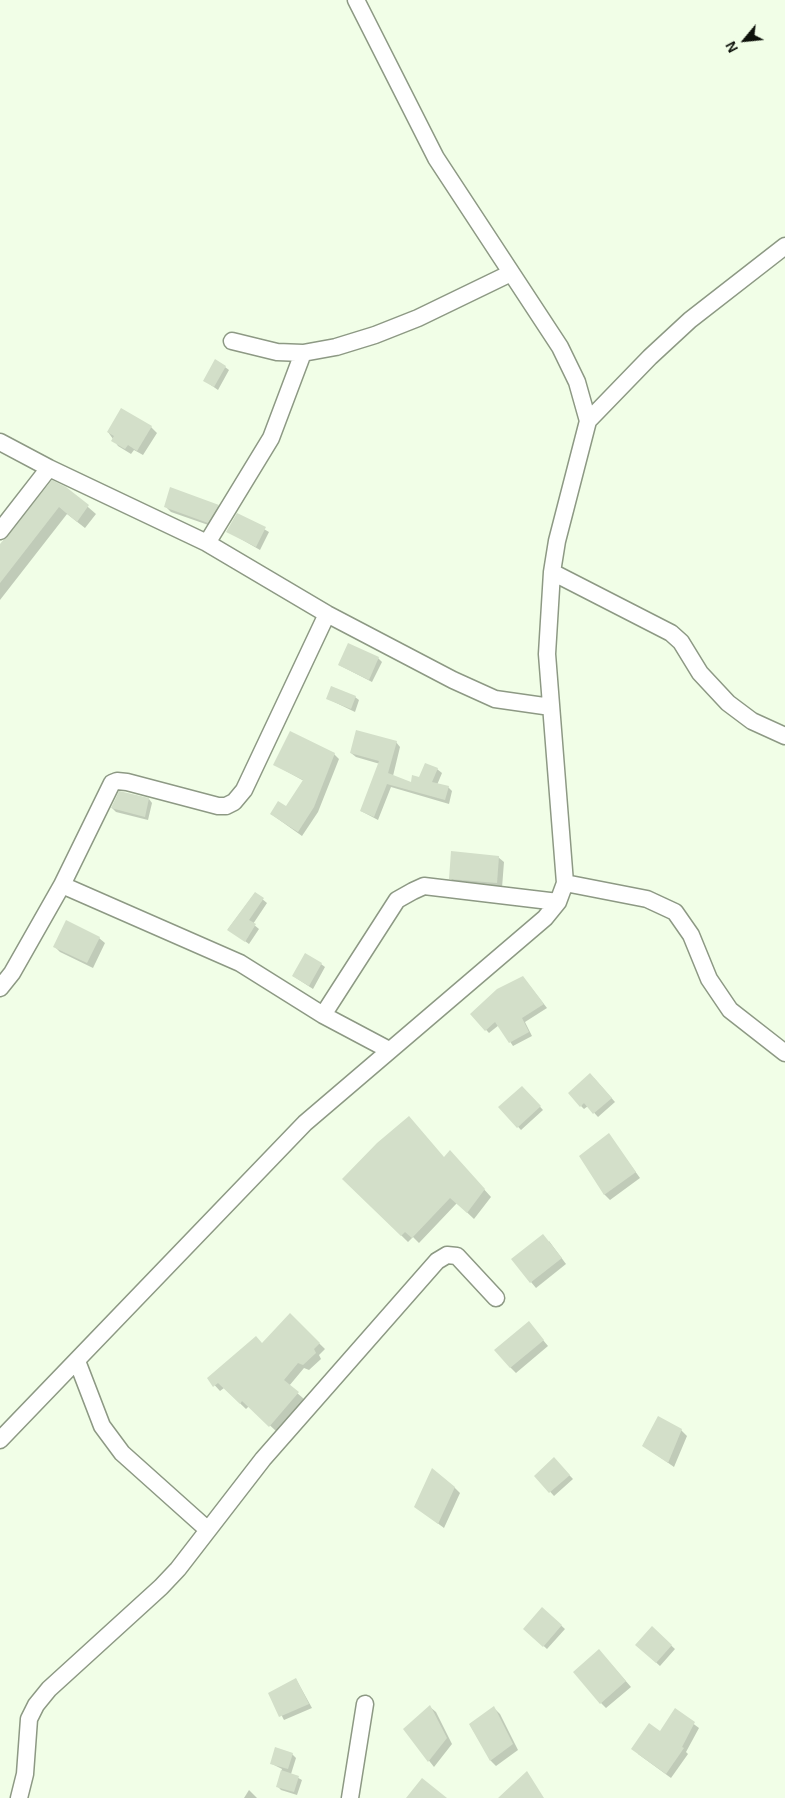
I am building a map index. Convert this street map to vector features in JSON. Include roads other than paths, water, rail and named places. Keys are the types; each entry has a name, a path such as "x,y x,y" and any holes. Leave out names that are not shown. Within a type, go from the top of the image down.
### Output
{"street":[{"path":"356,0 436,158 560,347 576,382 588,421"},
{"path":"0,1440 305,1123 545,918 558,902 565,883 547,654 552,572 557,541 588,421 650,357 690,320 785,246"},
{"path":"232,341 277,352 303,353 336,347 375,335 418,318 511,274"},
{"path":"207,543 271,438 303,353"},
{"path":"0,442 49,468 207,543 327,614 453,680 496,699 551,707"},
{"path":"0,531 49,468"},
{"path":"552,572 671,633 681,642 700,673 728,703 752,721 785,736"},
{"path":"0,988 12,972 62,885 112,783 117,781 128,782 218,806 234,802 244,790 327,614"},
{"path":"565,883 647,899 675,912 690,935 709,979 730,1010 785,1053"},
{"path":"62,885 240,963 323,1016 389,1050"},
{"path":"323,1016 397,900 413,890 424,886 558,902"},
{"path":"19,1798 25,1774 28,1718 36,1705 49,1689 161,1587 263,1459 437,1261 447,1256 457,1256 496,1298"},
{"path":"76,1361 102,1426 122,1453 208,1530"},
{"path":"350,1798 365,1704"}]}
